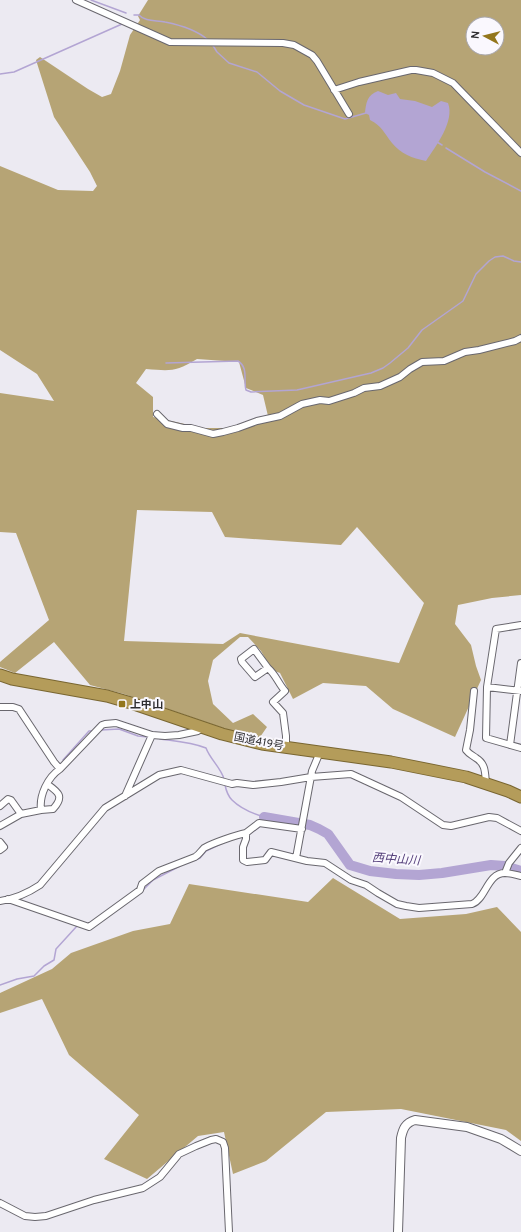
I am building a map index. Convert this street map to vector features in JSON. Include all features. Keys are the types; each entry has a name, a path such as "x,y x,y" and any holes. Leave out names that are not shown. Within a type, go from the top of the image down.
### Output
{"highway":[{"name":"国道419号","path":"0,675 12,679 102,694 203,728 262,744 416,766 466,777 521,797"}],"street":[{"path":"76,0 170,42 283,43 294,45 312,55 349,114"},
{"path":"334,90 359,82 411,70 433,73 453,83 521,153"},
{"path":"157,414 167,424 213,434 223,432 257,421 280,416 302,404 320,400 329,400 354,393 364,388 380,386 400,377 422,362 444,361 460,354 515,341 521,338"},
{"path":"521,625 496,629 487,686 486,738 521,748"},
{"path":"268,668 255,677 241,659 254,649 275,675 285,691 273,702 283,713 286,747"},
{"path":"510,745 519,690 521,663"},
{"path":"487,686 519,690"},
{"path":"474,691 470,730 466,750 469,754 482,762 484,766 486,784"},
{"path":"0,707 13,707 19,709 60,769"},
{"path":"42,810 41,806 44,790 54,773 60,769 102,725 116,723 152,735 165,736 198,731 203,728"},
{"path":"125,796 152,735"},
{"path":"296,858 312,771 320,752"},
{"path":"8,900 31,891 40,885 105,808 159,775 177,770 187,771 232,784 237,783 253,785 311,777 351,774 401,797 442,825 448,827 488,817 497,818 521,831"},
{"path":"1,824 21,814 54,809 60,800 60,796 58,792 47,784"},
{"path":"0,806 8,799 11,800 21,814"},
{"path":"0,900 8,900 89,927 140,890 142,884 159,871 199,855 203,849 246,833 259,823 302,828"},
{"path":"246,833 246,839 243,847 243,860 247,862 265,860 270,852 307,861 325,863 351,880 366,885 397,904 406,906 419,908 472,904 476,902 491,881 498,875 505,872 521,876"},
{"path":"0,842 4,847 0,850"},
{"path":"505,872 509,863 521,848"},
{"path":"398,1232 401,1138 404,1127 410,1122 415,1120 467,1127 501,1139 521,1151"},
{"path":"0,1203 25,1216 35,1217 46,1216 94,1200 133,1191 150,1185 160,1177 180,1154 196,1146 216,1140 222,1142 225,1148 229,1232"}],"shaded area":[{"path":"148,0 521,0 521,595 492,598 458,605 455,624 471,645 481,680 455,737 393,709 366,686 323,683 293,699 280,673 272,670 261,651 248,637 240,637 213,660 208,681 213,704 233,723 253,714 267,727 258,740 124,694 90,685 54,642 15,673 0,667 0,662 49,620 16,533 0,532 0,393 54,401 37,374 0,350 0,166 58,190 93,191 97,186 90,172 54,117 36,60 40,57 102,97 111,94 120,71 130,35 140,20 138,16","holes":["197,359 239,362 246,388 263,395 268,416 235,428 203,428 153,417 153,397 136,383 146,369 173,370","137,510 212,512 225,537 341,545 357,527 424,603 399,663 240,633 223,644 124,641"]},
{"path":"378,91 388,95 396,93 400,99 415,101 432,107 441,101 448,103 449,118 447,125 426,161 411,157 399,150 380,127 370,120 369,115 365,113 369,97"},
{"path":"333,878 400,919 466,914 497,907 521,932 521,1141 506,1130 401,1109 326,1112 266,1161 233,1174 224,1132 198,1136 147,1179 104,1159 139,1115 69,1055 42,999 0,1013 0,993 52,969 71,953 133,931 170,924 189,884 308,902"}],"waterway":[{"path":"91,0 126,13"},
{"path":"134,15 139,15 148,20 182,26 199,33 208,40"},
{"path":"0,74 14,72 122,24"},
{"path":"212,44 217,52 229,63 257,72 280,91 304,105 345,119 366,113"},
{"path":"437,142 442,145"},
{"path":"446,148 485,172 521,191"},
{"path":"166,363 238,361 245,371 246,390 251,392 297,390 371,373 390,363 408,348 422,330 463,301 476,274 489,261 495,257 503,256 514,261 521,262"},
{"path":"101,730 119,729 138,736 148,737"},
{"path":"63,760 89,731 93,731"},
{"path":"160,739 189,743 206,748 224,779"},
{"path":"225,785 227,793 232,800 239,806 264,817 263,821"},
{"name":"西中山川","path":"264,817 310,825 319,829 328,834 350,865 370,871 419,875 491,865 505,866 521,871"},
{"path":"248,835 261,826"},
{"path":"195,860 200,858 206,851 225,842"},
{"path":"141,892 153,880 180,866"},
{"path":"0,985 17,979 34,976 44,966 54,960 56,949 78,926"}],"place":[{"name":"上中山","path":"122,704"}]}
